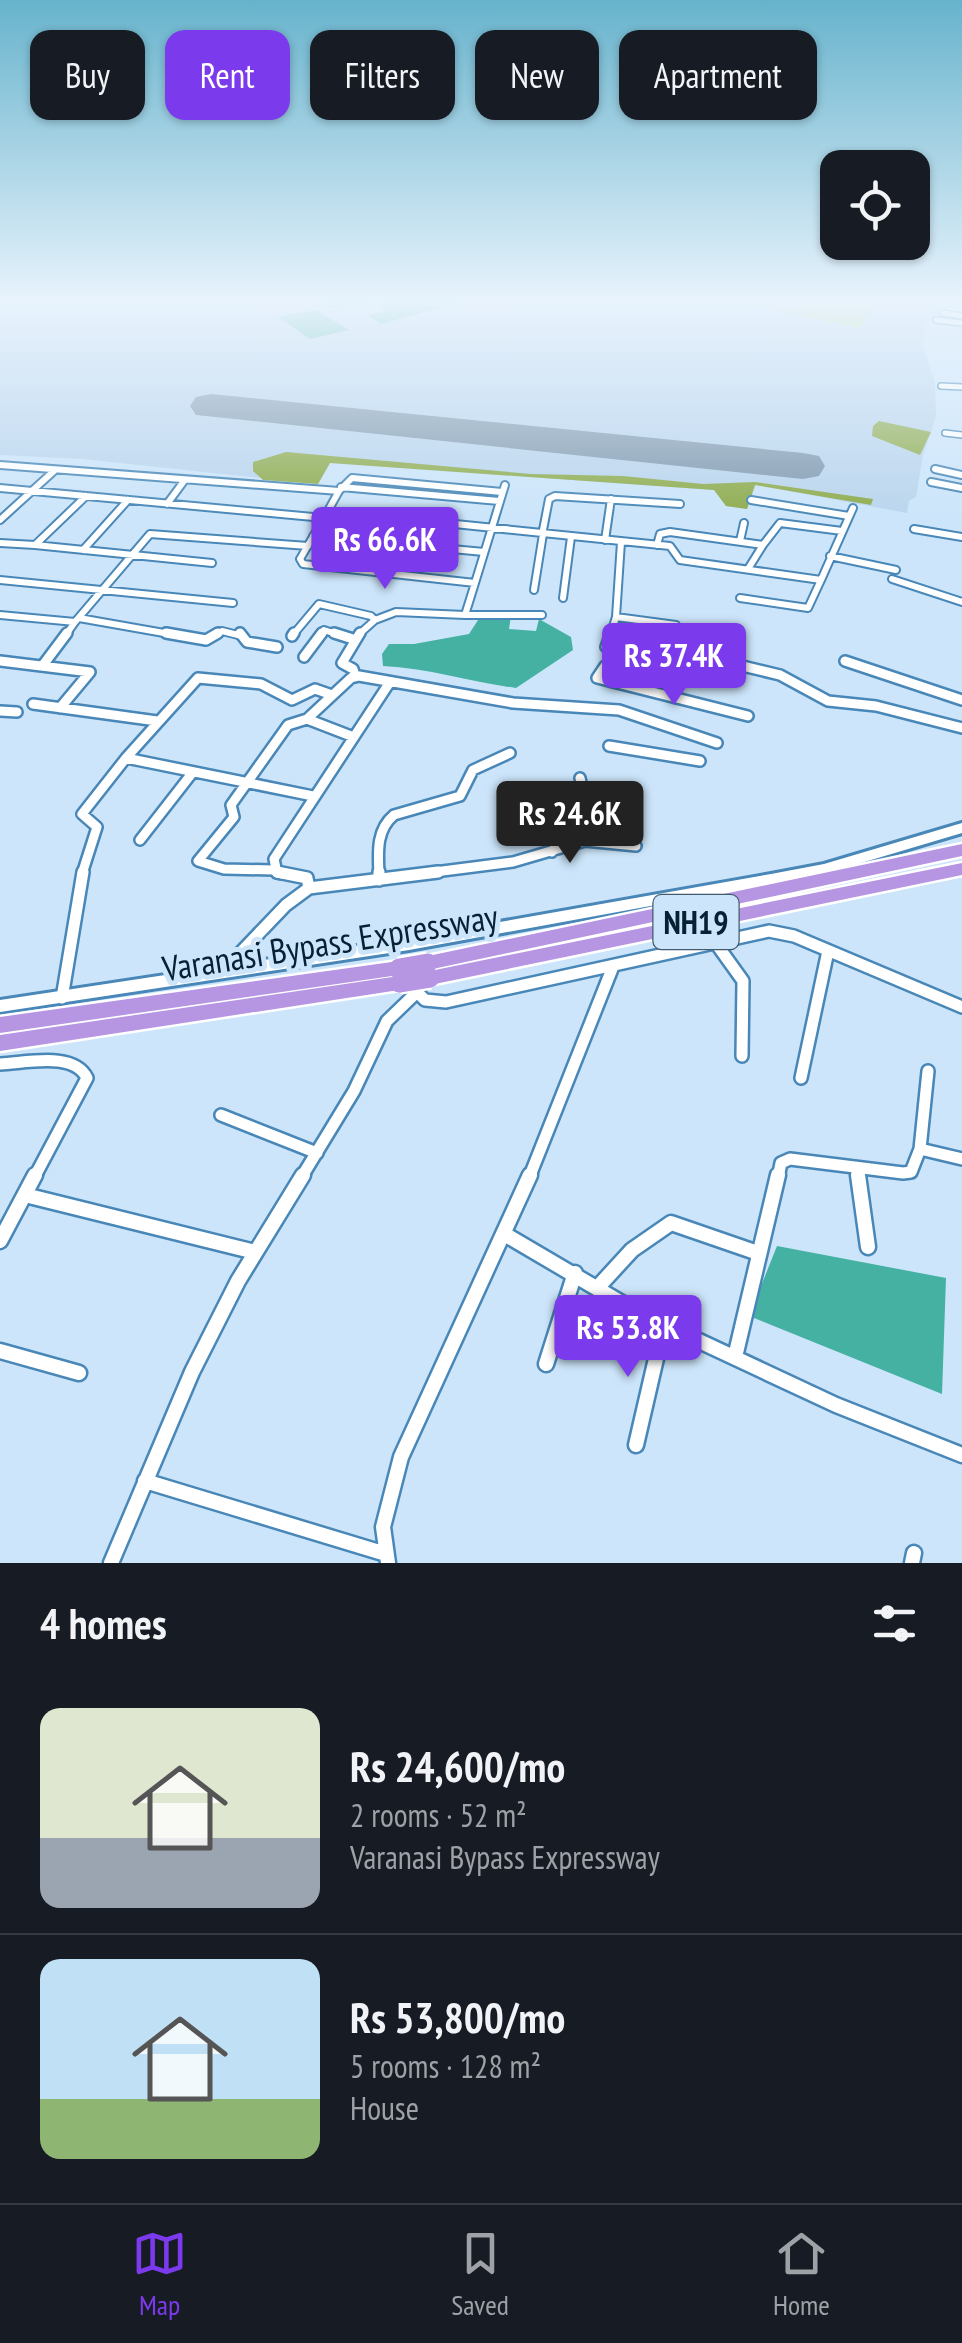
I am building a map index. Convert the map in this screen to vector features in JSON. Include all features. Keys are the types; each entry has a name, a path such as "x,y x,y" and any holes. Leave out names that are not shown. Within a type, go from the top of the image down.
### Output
{"highway":[{"path":"886,865 902,846"},
{"name":"Varanasi Bypass Expressway","path":"0,1043 405,981 429,970 962,850"},
{"name":"Varanasi Bypass Expressway","path":"429,970 962,869"},
{"name":"Varanasi Bypass Expressway","path":"0,1025 405,981"}],"street":[{"path":"941,386 962,388"},
{"path":"945,433 962,435"},
{"path":"0,465 499,502"},
{"path":"935,469 962,476"},
{"path":"1,517 55,470"},
{"path":"465,615 475,583 484,552 491,525 504,488 352,478 340,489 300,559 303,564 475,583"},
{"path":"167,504 184,481"},
{"path":"930,482 962,488"},
{"path":"0,488 167,504 491,525 674,548 680,560 820,580"},
{"path":"35,545 86,496"},
{"path":"534,590 550,497 680,504"},
{"path":"605,540 611,499"},
{"path":"84,550 128,500"},
{"path":"740,598 808,608 851,512 750,500"},
{"path":"740,541 744,523"},
{"path":"748,569 762,544 780,524 842,531"},
{"path":"914,529 962,536"},
{"path":"656,545 660,534 670,532 762,544"},
{"path":"43,666 77,620 155,533 308,546"},
{"path":"313,536 484,552"},
{"path":"563,598 571,537"},
{"path":"606,647 616,617 621,542"},
{"path":"0,543 212,563"},
{"path":"830,556 894,574 962,602"},
{"path":"0,580 234,603"},
{"path":"292,636 319,604 374,620"},
{"path":"355,676 353,668 342,663 353,639 374,620 396,612 542,615"},
{"path":"0,615 77,620 206,640 222,631 240,632 247,642 277,647"},
{"path":"616,617 676,624 671,652"},
{"path":"304,657 324,630 353,639"},
{"path":"0,660 90,672 60,708"},
{"path":"845,661 962,700"},
{"path":"734,664 780,676 828,701 876,706 962,728"},
{"path":"605,666 597,674 600,679 748,716"},
{"path":"309,888 308,878 274,870 198,863 234,817 231,805 288,725 307,718 355,676 512,702 619,710 717,743"},
{"path":"62,998 76,894 97,828 82,814 157,720 198,678 261,684 292,700 316,689 332,695"},
{"path":"274,870 274,859 350,736 390,682"},
{"path":"33,704 157,720"},
{"path":"0,710 17,712"},
{"path":"307,718 350,736"},
{"path":"610,746 644,754 672,750 700,761"},
{"path":"379,880 376,838 389,819 460,796 472,770 510,752"},
{"path":"126,758 313,796"},
{"path":"140,840 193,772"},
{"path":"552,852 584,795 580,778"},
{"path":"0,1006 408,944 824,869 962,828"},
{"path":"221,974 286,905 309,888 512,862 585,841 636,846"},
{"path":"405,981 431,1002 446,1002 612,969 768,931 828,951 962,1007"},
{"path":"715,942 743,981 742,1056"},
{"path":"110,1563 192,1372 255,1252 354,1091 405,981 408,944"},
{"path":"801,1078 828,951"},
{"path":"144,1481 387,1558 382,1527 387,1496 506,1234 612,969"},
{"path":"0,1064 69,1062 86,1072 82,1094 0,1241"},
{"path":"736,1357 781,1164 790,1160 911,1172 920,1149 928,1071"},
{"path":"221,1115 317,1153"},
{"path":"920,1149 962,1159"},
{"path":"858,1169 868,1247"},
{"path":"25,1195 255,1252"},
{"path":"598,1288 632,1250 671,1224 758,1253"},
{"path":"506,1234 664,1324 836,1405 962,1455"},
{"path":"546,1364 576,1273"},
{"path":"636,1445 664,1324"},
{"path":"0,1351 79,1373"}],"shaded area":[{"path":"0,373 932,373 935,383 936,417 923,455 916,497 909,501 907,513 756,485 747,509 726,506 714,490 330,463 318,484 83,459 0,455"},
{"path":"879,421 931,432 920,455 872,436 873,426"},
{"path":"286,452 531,474 623,476 703,484 755,482 873,499 871,505 755,485 747,509 726,506 714,490 330,463 318,484 263,480 253,471 253,462"},
{"path":"511,616 509,629 536,631 539,619 571,637 573,650 516,688 383,666 382,654 389,644 414,644 469,634 480,617"},
{"path":"777,1246 946,1278 942,1394 749,1316"}],"runway":[{"path":"211,406 803,466"}]}
